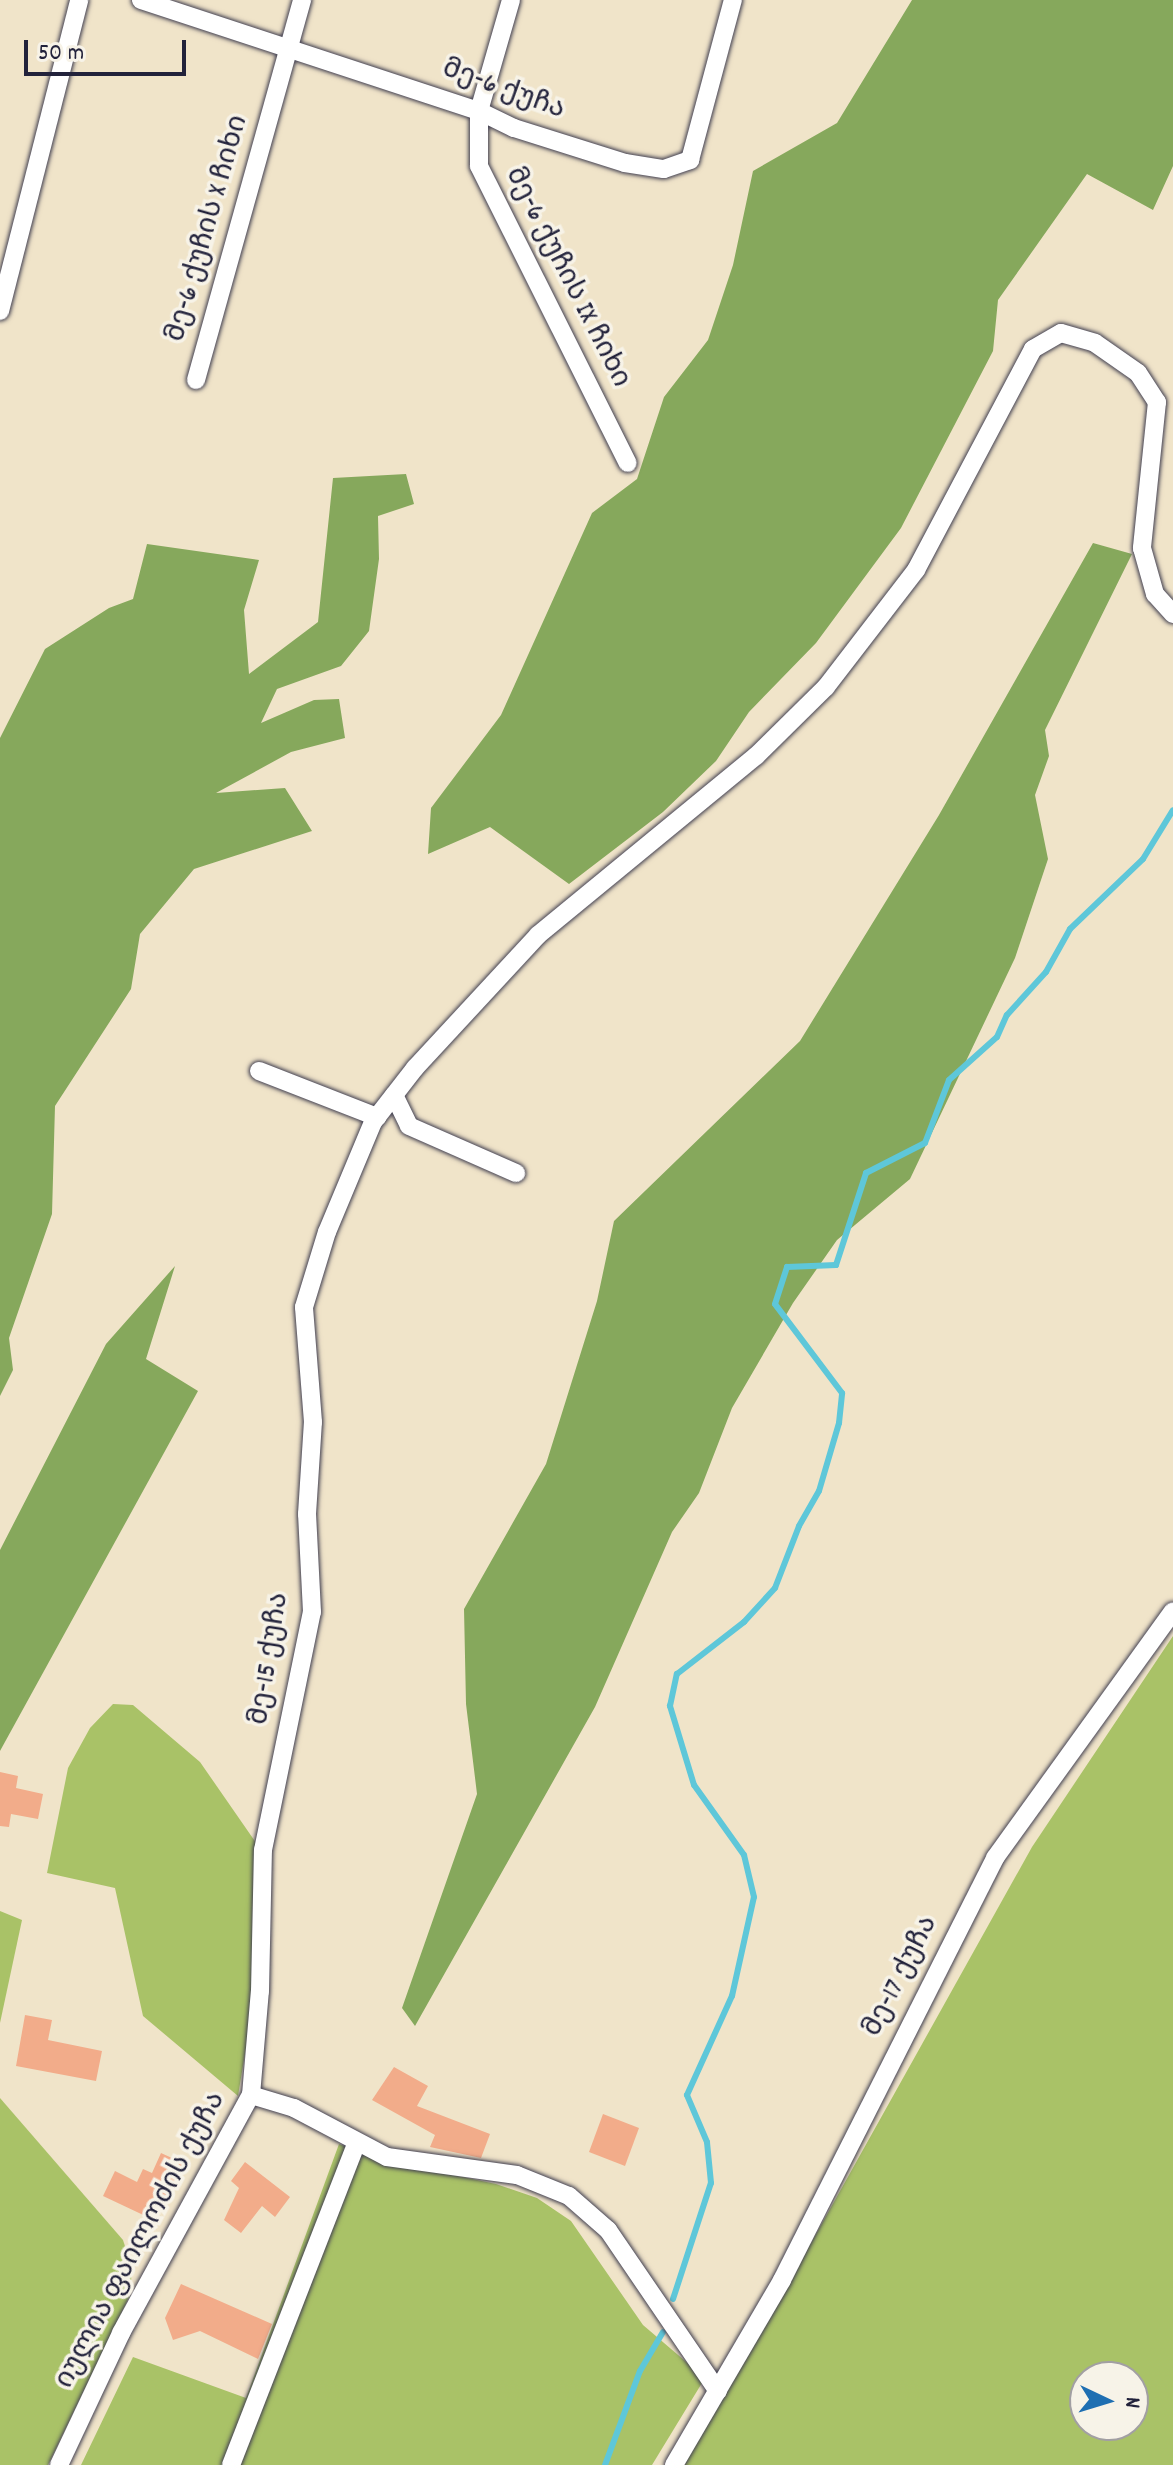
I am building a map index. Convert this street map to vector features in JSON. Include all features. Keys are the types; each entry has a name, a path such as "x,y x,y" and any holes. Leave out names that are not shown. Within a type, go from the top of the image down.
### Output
{"street":[{"path":"0,311 79,0"},
{"name":"მე-6 ქუჩა","path":"141,0 289,46 625,163 664,169 690,160 733,0"},
{"name":"მე-6 ქუჩის X ჩიხი","path":"196,380 302,0"},
{"name":"მე-6 ქუჩის IX ჩიხი","path":"511,0 479,111 479,166 628,463"},
{"name":"მე-15 ქუჩა","path":"251,2095 260,1991 263,1850 312,1612 307,1514 313,1422 304,1307 327,1232 377,1117 538,935 756,756 826,687 916,570 1033,349 1061,333 1095,343 1138,373 1157,402 1142,548 1155,594 1173,614"},
{"path":"259,1071 377,1117"},
{"path":"394,1095 409,1126 516,1173"},
{"name":"მე-17 ქუჩა","path":"674,2465 782,2280 995,1858 1173,1611"},
{"name":"იულია ფაილოძის ქუჩა","path":"59,2465 121,2333 251,2095 294,2108 356,2144 426,2166 517,2175 569,2196 608,2230 718,2391"},
{"path":"231,2465 356,2144"}],"green space":[{"path":"912,0 1173,0 1173,166 1153,210 1087,174 998,300 993,351 901,528 816,643 749,712 716,761 663,812 569,884 490,827 428,854 431,808 501,715 592,513 637,479 664,397 708,340 733,265 753,171 837,123"},
{"path":"406,474 414,504 378,516 379,559 369,631 341,666 277,689 261,723 314,700 339,699 345,738 291,752 216,793 285,788 312,831 194,869 140,934 131,989 55,1106 52,1214 9,1338 13,1370 0,1396 0,738 45,649 109,608 133,599 147,544 259,560 244,610 249,674 318,622 333,478"},
{"path":"1093,543 1132,554 1045,730 1049,756 1035,795 1048,859 1015,958 910,1179 837,1240 793,1303 732,1408 699,1493 672,1532 595,1707 415,2026 402,2008 477,1794 466,1704 464,1609 546,1464 597,1301 614,1221 800,1041 939,815"},
{"path":"175,1266 146,1359 198,1391 0,1751 0,1550 106,1344"},
{"path":"1173,1636 1173,2465 680,2465 758,2338 1032,1847"},
{"path":"113,1704 133,1705 200,1762 259,1847 251,2017 238,2096 143,2016 115,1888 47,1873 68,1768 90,1728"},
{"path":"0,1911 22,1920 0,2023"},
{"path":"0,2098 123,2240 132,2268 130,2295 48,2465 0,2465"},
{"path":"339,2144 387,2161 496,2184 537,2198 571,2221 643,2325 705,2378 652,2465 81,2465 133,2357 246,2398"}],"building":[{"path":"0,1772 18,1776 16,1788 43,1794 38,1819 11,1814 9,1827 0,1826"},
{"path":"25,2015 52,2020 48,2040 102,2051 96,2081 16,2066"},
{"path":"394,2067 428,2086 417,2106 490,2134 481,2158 430,2147 435,2135 372,2100"},
{"path":"603,2114 639,2128 625,2166 589,2152"},
{"path":"161,2153 183,2163 156,2221 103,2196 115,2171 137,2182 143,2169 152,2173"},
{"path":"245,2162 290,2197 275,2217 262,2206 241,2233 224,2220 239,2188 231,2181"},
{"path":"181,2284 272,2324 258,2359 200,2331 173,2340 165,2318"}],"waterway":[{"path":"673,2299 711,2183 707,2142 687,2095 732,1996 754,1897 744,1855 694,1785 670,1706 677,1674 744,1622 775,1588 799,1526 819,1491 839,1423 842,1393 775,1304 787,1267 836,1265 866,1173 925,1143 949,1080 997,1037 1007,1015 1046,972 1070,929 1143,859 1173,810"},
{"path":"605,2465 640,2371 663,2332"}]}
